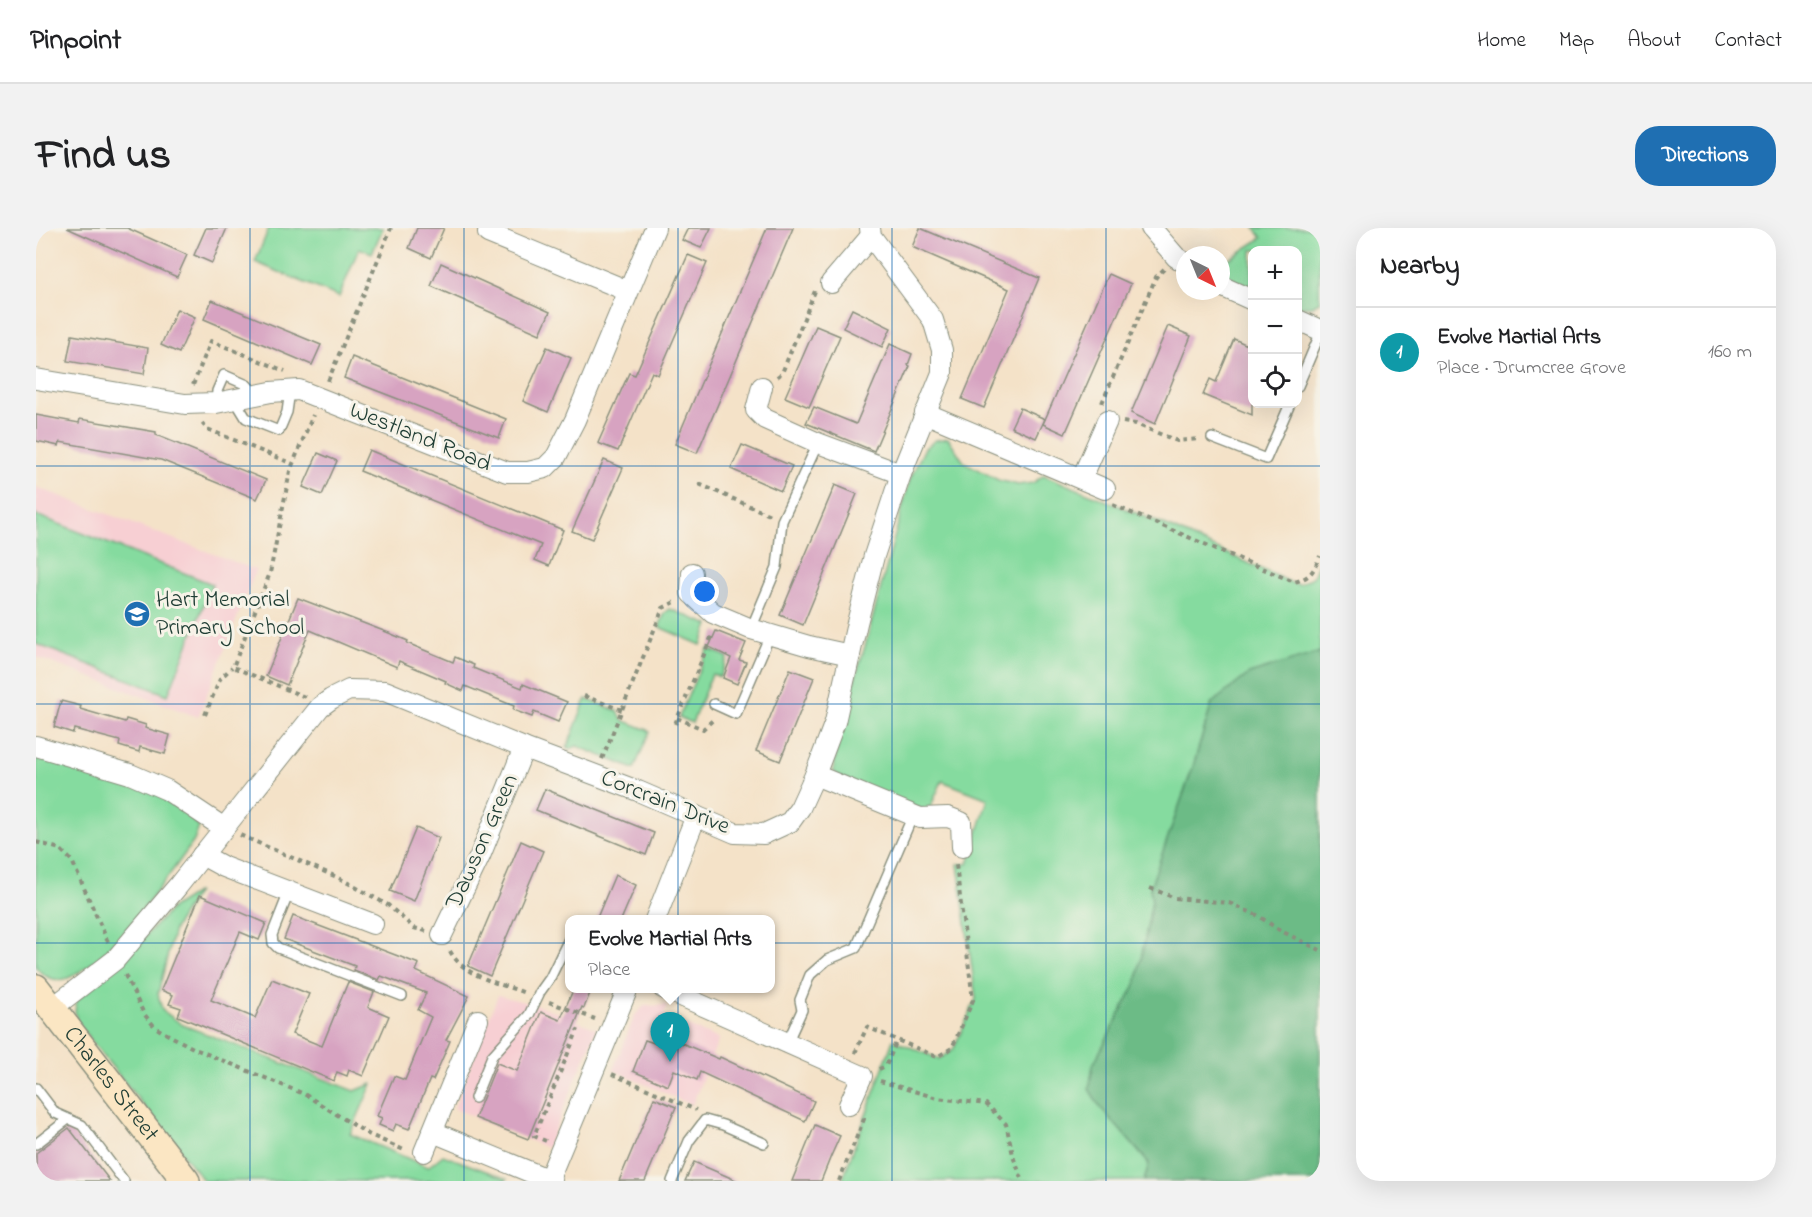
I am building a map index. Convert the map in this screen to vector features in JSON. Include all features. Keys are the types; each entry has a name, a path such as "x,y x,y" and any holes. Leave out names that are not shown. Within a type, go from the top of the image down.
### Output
{"street":[{"name":"Westland Road","path":"36,379 184,404 225,402 299,390 507,472 528,472 545,468 556,457 575,420 655,228"},
{"path":"1151,228 1176,256"},
{"path":"831,283 870,232"},
{"name":"Corcrain Drive","path":"44,998 115,960 320,707 349,690 385,692 638,791 735,834 764,834 790,822 800,808 815,775 835,722 874,556 901,474 942,373 942,350 933,320 870,232"},
{"path":"488,233 628,291"},
{"path":"1230,290 1248,298"},
{"path":"1302,322 1320,332"},
{"path":"762,387 756,410 765,419 818,443 901,474"},
{"path":"925,413 1105,489"},
{"path":"1082,478 1107,421"},
{"path":"692,573 691,593 713,613 770,635 850,655"},
{"path":"36,746 130,774 167,790 224,828"},
{"name":"Dawson Green","path":"442,935 480,856 524,748"},
{"path":"815,775 920,818 948,817 961,822 962,847"},
{"path":"658,915 696,816"},
{"path":"202,855 224,867 373,924"},
{"path":"433,1132 550,1181 626,993"},
{"path":"674,993 855,1073 849,1105"},
{"name":"Charles Street","path":"44,998 186,1181"},
{"path":"424,1152 478,1020"}],"lane":[{"path":"1302,376 1320,332"},
{"path":"257,395 247,386 224,375 217,391 225,402 246,418 279,430 287,412 290,391"},
{"path":"1212,438 1266,459 1288,408"},
{"path":"751,628 777,567 782,520 818,443"},
{"path":"714,704 736,714 770,635"},
{"path":"787,1043 802,1010 800,1000 810,975 827,960 855,948 913,815"},
{"path":"289,892 272,935 273,943 278,948 402,996"},
{"path":"475,1098 492,1056 530,1015 565,947"},
{"path":"36,1088 55,1113 82,1125 124,1181"},
{"path":"36,1144 67,1120"},
{"path":"672,1181 689,1141 705,1120 723,1125 764,1143"}],"path":[{"path":"205,715 220,679 233,667 270,573 293,464 390,228"},
{"path":"1176,263 1156,277 1102,404 1107,421 1136,424 1177,441 1212,438"},
{"path":"762,387 782,373 816,288 831,283"},
{"path":"184,404 207,429 293,464"},
{"path":"699,484 782,520"},
{"path":"1105,489 1111,504 1294,582 1305,580 1311,575 1320,556"},
{"path":"595,775 663,608 691,593"},
{"path":"675,724 708,645"},
{"path":"233,667 309,698 320,707"},
{"path":"584,696 622,710"},
{"path":"677,718 703,729 725,709"},
{"path":"224,828 339,878 388,904 414,928 442,935 456,962 465,970 613,1026"},
{"path":"36,842 60,849 72,861 115,960 144,1014 155,1027 195,1049 304,1094 368,1134 397,1148 408,1152 424,1152"},
{"path":"855,1073 867,1027 937,1057 952,1048 972,1000 955,860 962,847"},
{"path":"1150,888 1175,898 1229,903 1257,915 1281,931 1320,950"},
{"path":"562,1147 534,1136 578,1029"},
{"path":"855,1073 886,1066 897,1040"},
{"path":"596,1066 696,1110 705,1120"},
{"path":"855,1073 937,1098 986,1104 1006,1124 1014,1160 1023,1181"},
{"path":"839,1181 864,1119 849,1105"}],"shaded area":[{"name":"Hart Memorial Primary School","path":"36,487 256,570 198,717 36,657"},
{"path":"498,995 546,1008 597,1029 547,1148 454,1108"},
{"path":"667,1005 664,1016 719,1039 692,1105 613,1070 635,1015 644,1006"}],"green space":[{"path":"269,228 383,228 372,253 359,248 339,297 255,262"},
{"path":"1255,228 1320,228 1319,302 1312,306 1302,307 1302,246 1249,246 1262,238"},
{"path":"1248,247 1248,286 1230,279 1230,258"},
{"path":"948,438 964,462 998,480 1018,485 1033,483 1044,475 1162,524 1292,583 1299,584 1313,577 1320,559 1320,652 1212,703 1193,767 1150,888 1152,901 1137,981 1093,1065 1101,1107 1149,1164 1144,1181 842,1181 893,1040 939,1059 953,1050 976,999 958,864 968,864 988,799 942,781 929,810 925,811 840,777 833,771 841,724 866,643 910,479 925,448 936,440"},
{"name":"Hart Memorial Primary School","path":"36,515 212,584 168,695 36,644"},
{"path":"670,609 709,625 701,645 659,627 665,613"},
{"path":"708,649 728,657 720,677 712,674 692,723 679,717"},
{"path":"1320,652 1320,1181 1144,1181 1149,1163 1100,1107 1089,1089 1093,1065 1137,981 1152,901 1150,888 1193,767 1212,703 1249,674"},
{"path":"586,699 618,711 622,720 650,731 634,769 577,746 567,748"},
{"path":"36,754 155,792 184,810 199,827 194,841 120,937 85,969 68,978 58,980 50,978 36,967"},
{"path":"197,892 174,929 158,994 162,1010 183,1025 355,1091 372,1084 350,1134 428,1167 443,1155 507,1179 506,1181 204,1181 77,1023 75,1011 77,1000 124,958 173,907"}],"building":[{"path":"67,228 127,228 187,255 177,277"},
{"path":"206,228 227,228 212,263 194,255"},
{"path":"417,228 444,228 431,258 409,248"},
{"path":"688,228 711,228 701,248 682,240"},
{"path":"767,228 793,228 697,453 675,444"},
{"path":"920,228 1039,278 984,408 962,399 1009,289 912,247"},
{"path":"688,255 707,263 658,375 652,372 618,451 598,443 629,373 635,375"},
{"path":"441,263 550,312 540,334 431,286"},
{"path":"1109,274 1131,284 1065,434 1043,424"},
{"path":"212,300 321,345 312,365 204,319"},
{"path":"177,309 195,317 179,353 161,345"},
{"path":"852,309 891,328 882,347 843,328"},
{"path":"816,326 840,336 809,407 785,397"},
{"path":"1168,326 1191,336 1155,424 1131,413"},
{"path":"72,335 148,348 144,374 67,361"},
{"path":"1234,339 1248,345 1248,408 1252,408 1252,415 1203,395 1210,379 1216,382"},
{"path":"890,344 912,354 908,365 910,366 874,451 806,423 814,407 856,424"},
{"path":"547,347 571,358 548,412 523,401"},
{"path":"352,357 506,419 499,438 344,378"},
{"path":"1020,408 1045,419 1036,438 1011,427"},
{"path":"36,415 79,423 80,419 156,432 156,435 266,480 257,499 161,460 60,442 59,446 36,441"},
{"path":"742,445 792,466 781,491 731,469"},
{"path":"369,450 563,530 549,566 535,560 541,545 360,471"},
{"path":"318,453 337,461 322,495 303,487"},
{"path":"604,460 623,468 592,539 572,531"},
{"path":"835,485 857,494 803,625 780,615"},
{"path":"298,598 389,633 453,662 455,657 474,665 473,668 522,688 523,684 567,702 558,722 534,712 532,717 513,710 514,706 465,686 463,691 445,683 446,681 399,661 397,667 310,630 287,685 266,676"},
{"path":"716,631 746,643 739,660 746,662 737,684 723,678 731,658 709,647"},
{"path":"790,669 814,678 780,761 756,751"},
{"path":"61,701 125,722 126,719 146,725 145,728 170,735 165,754 140,747 139,752 119,746 120,741 74,729 73,733 54,727"},
{"path":"545,789 654,833 646,855 536,810"},
{"path":"416,828 439,838 414,901 390,891"},
{"path":"521,841 543,851 490,976 468,966"},
{"path":"615,875 636,885 623,915 598,915"},
{"path":"200,895 266,923 259,940 240,932 211,1000 255,1018 272,979 309,994 292,1034 322,1046 348,982 374,992 368,1007 389,1016 363,1076 349,1070 347,1076 337,1072 334,1081 178,1016 181,1008 169,1004 173,995 161,990"},
{"path":"293,916 419,964 416,971 469,996 446,1040 450,1041 433,1080 430,1079 409,1129 396,1124 393,1131 379,1125 382,1118 377,1116 394,1076 405,1080 431,1017 418,1010 426,993 381,976 379,980 354,970 355,966 284,939"},
{"path":"572,993 590,993 584,1008 582,1007 528,1139 475,1118 497,1063 517,1071 541,1012 560,1020"},
{"path":"658,1033 719,1059 720,1057 814,1101 805,1121 700,1072 697,1080 674,1070 668,1086 633,1071 645,1040 654,1043"},
{"path":"654,1098 676,1107 645,1181 619,1181"},
{"path":"815,1125 840,1136 821,1181 792,1181"},
{"path":"69,1128 110,1181 36,1181 36,1153"},
{"path":"694,1162 738,1181 685,1181"}],"place":[{"name":"Hart Memorial Primary School","path":"137,614"},
{"name":"Evolve Martial Arts","path":"670,1062"}]}
